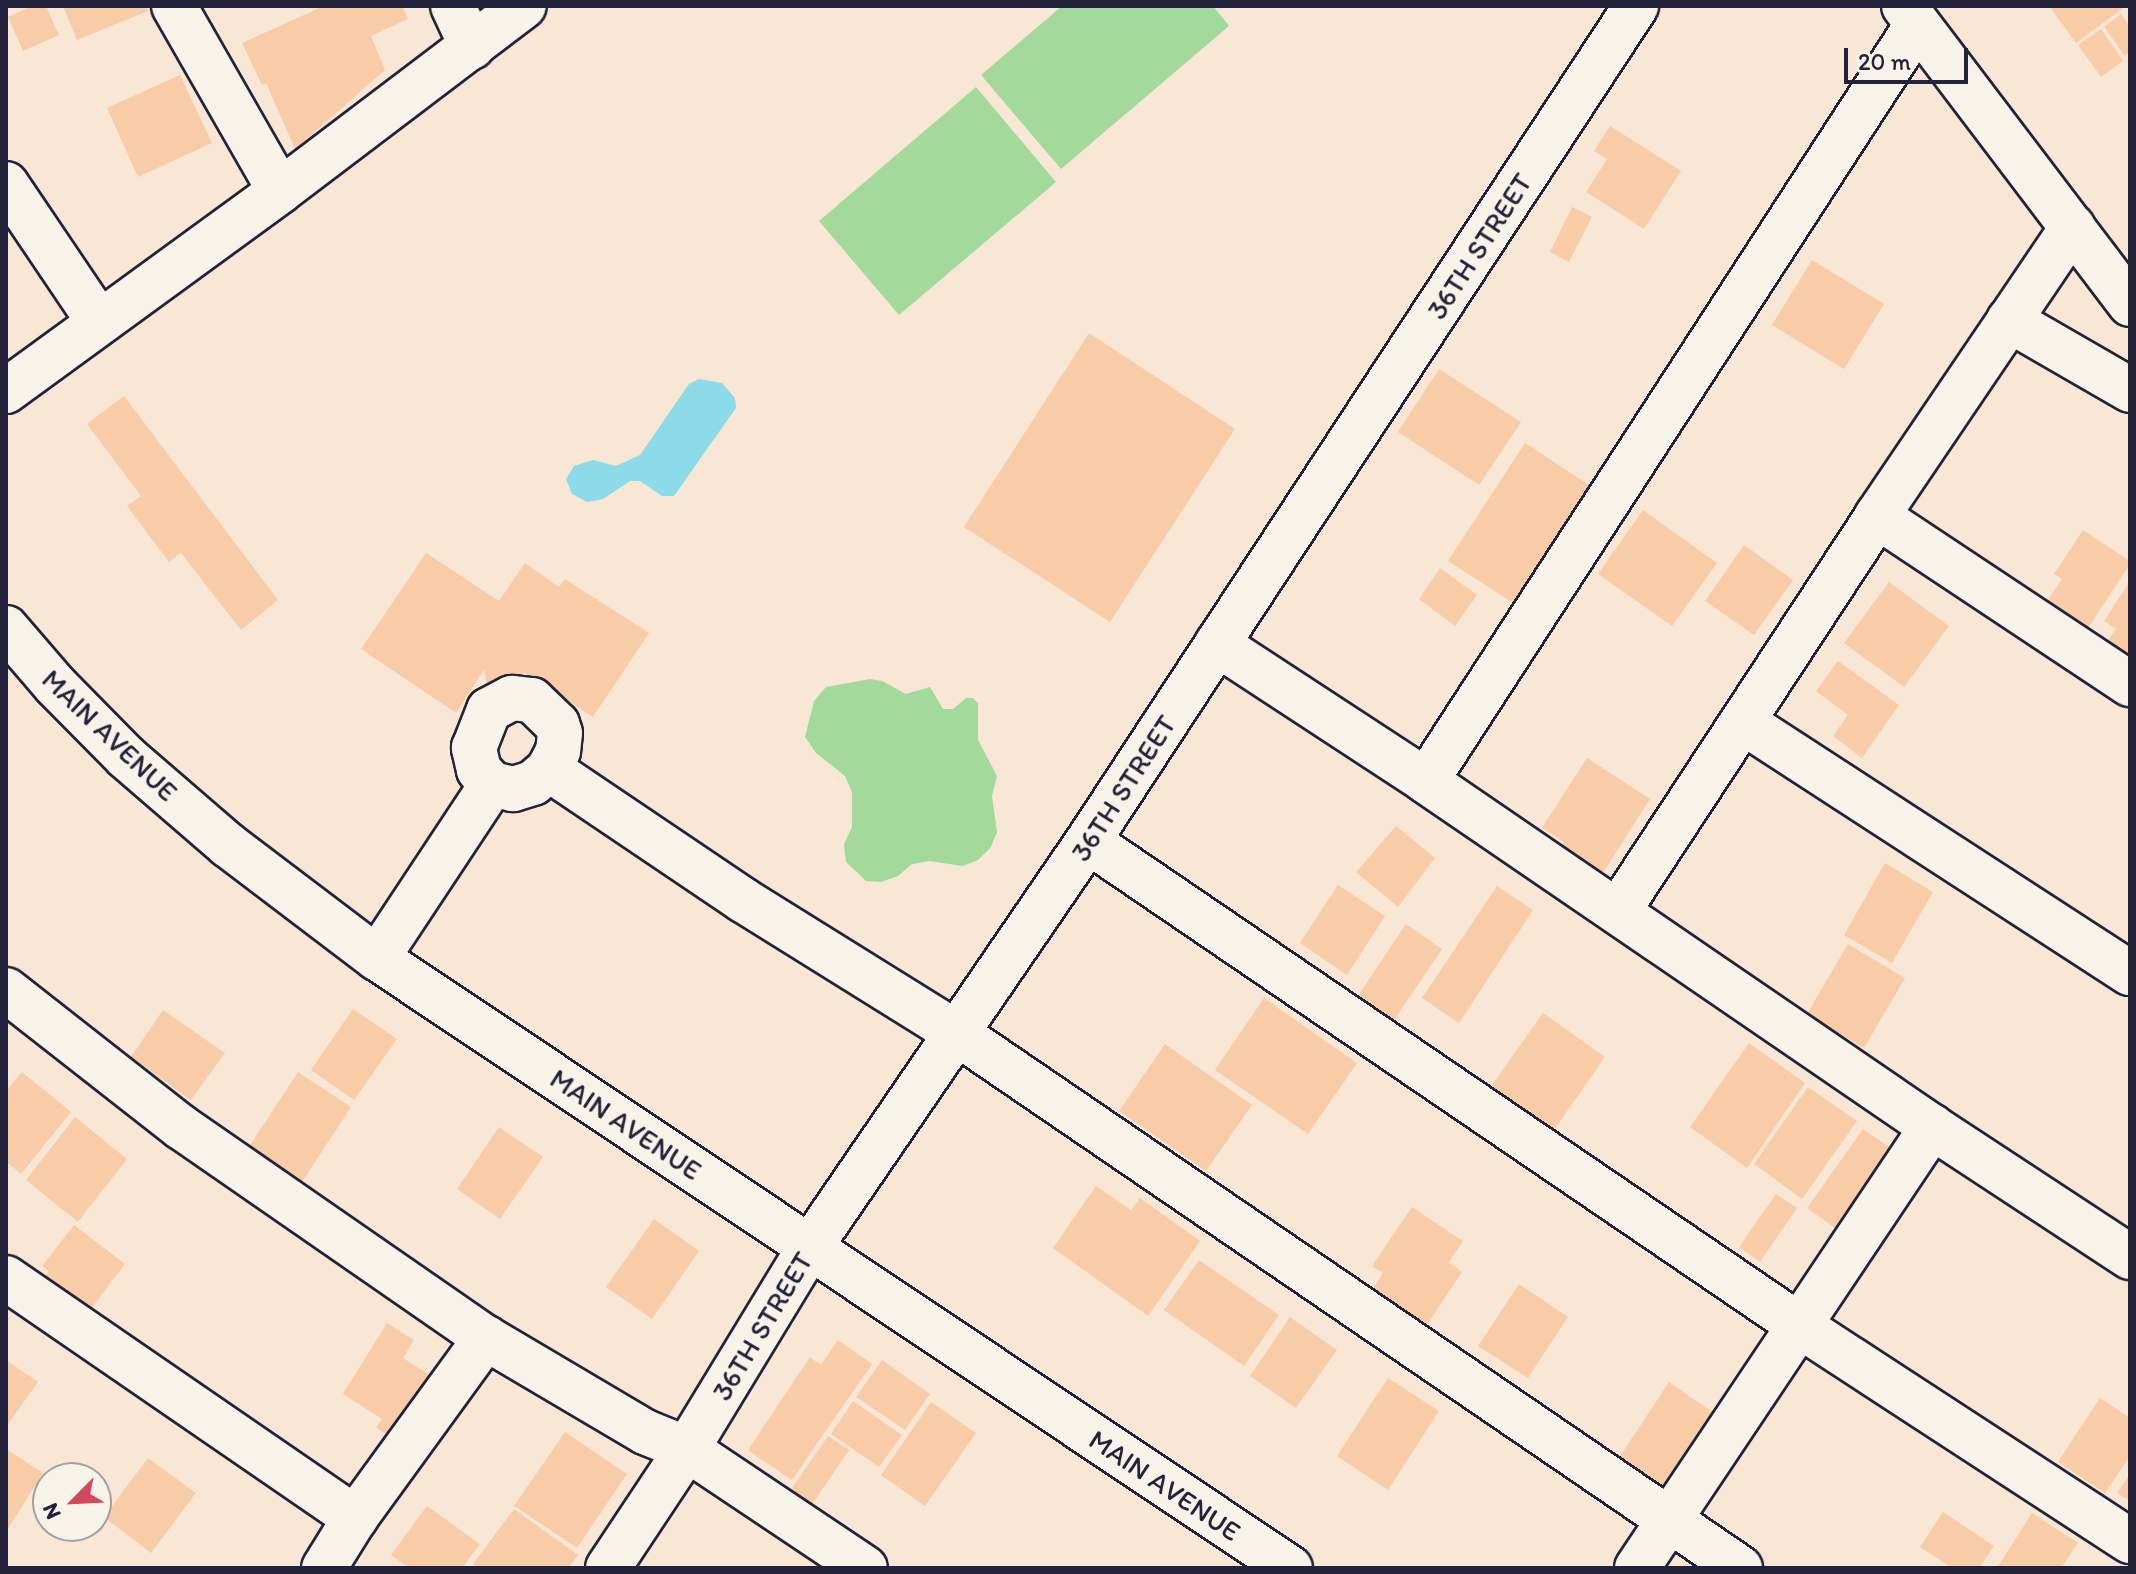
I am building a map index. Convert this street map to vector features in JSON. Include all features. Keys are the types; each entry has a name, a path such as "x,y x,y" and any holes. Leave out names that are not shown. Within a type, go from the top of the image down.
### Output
{"street":[{"path":"174,6 280,191"},
{"path":"453,6 472,47"},
{"path":"6,391 280,191 524,6"},
{"name":"36TH STREET","path":"608,1568 687,1449 810,1247 1088,841 1636,6"},
{"path":"1426,781 1910,15 2130,304"},
{"path":"6,184 99,322"},
{"path":"1618,911 1877,516 2073,227"},
{"path":"2009,320 2130,390"},
{"path":"1877,516 2130,684"},
{"name":"MAIN AVENUE","path":"6,628 55,685 126,757 228,845 377,958 1290,1568"},
{"path":"1217,644 1426,781 1932,1127 2130,1257"},
{"path":"512,698 532,700 557,724 558,751 549,769 533,783 513,789 492,784 479,770 474,748 489,710 512,698"},
{"path":"1743,722 2130,973"},
{"path":"549,769 743,900 958,1034 1740,1568"},
{"path":"377,958 492,784"},
{"path":"1088,841 1800,1326 2130,1541"},
{"path":"6,990 181,1127 486,1338 645,1432 687,1449 865,1568"},
{"path":"1637,1568 1932,1127"},
{"path":"6,1278 355,1518"},
{"path":"324,1568 355,1518 486,1338"}],"green space":[{"path":"1062,6 1213,6 1229,26 1061,169 981,75"},
{"path":"976,87 1056,182 899,315 819,221"},
{"path":"870,679 882,681 906,694 930,687 943,709 953,709 966,698 973,698 978,703 978,740 997,776 992,796 997,832 991,847 978,860 963,866 929,861 912,864 898,876 881,882 866,881 846,862 844,844 852,827 852,792 845,776 816,753 805,737 814,701 826,687"}],"water":[{"path":"699,379 722,383 735,398 736,408 674,496 662,496 640,481 630,481 603,499 587,502 572,494 566,479 574,466 593,460 616,466 640,455 689,384"}],"building":[{"path":"32,6 46,6 59,35 23,51 8,17"},
{"path":"63,6 146,6 148,11 77,40"},
{"path":"324,6 402,6 408,19 371,36 385,70 295,149 266,83 262,85 242,43"},
{"path":"2049,6 2126,6 2076,43"},
{"path":"2121,14 2130,27 2130,52 2125,56 2104,27"},
{"path":"2101,29 2123,61 2101,77 2078,45"},
{"path":"180,75 212,143 138,177 107,108"},
{"path":"1610,126 1681,171 1644,229 1586,192 1607,159 1594,151"},
{"path":"1572,207 1592,217 1569,262 1550,252"},
{"path":"1812,260 1884,304 1844,369 1772,325"},
{"path":"1089,333 1235,429 1110,622 964,527"},
{"path":"1439,369 1521,422 1479,485 1398,432"},
{"path":"124,396 278,600 241,630 181,553 169,562 127,506 141,496 87,424"},
{"path":"1525,443 1589,485 1513,603 1448,561"},
{"path":"1643,510 1717,563 1672,626 1598,574"},
{"path":"2083,530 2130,561 2130,564 2081,639 2040,612 2062,579 2054,574"},
{"path":"1744,545 1793,580 1754,635 1705,601"},
{"path":"426,553 499,601 525,563 559,587 565,579 649,633 593,717 523,672 526,689 489,693 484,670 456,713 361,649"},
{"path":"1440,568 1477,595 1455,626 1419,599"},
{"path":"2130,581 2130,674 2099,653 2116,629 2104,621"},
{"path":"1889,582 1949,626 1904,687 1844,643"},
{"path":"1838,661 1899,705 1862,758 1833,736 1848,715 1816,691"},
{"path":"1587,758 1650,799 1599,879 1558,852 1564,842 1542,828"},
{"path":"1396,826 1435,858 1398,907 1356,872"},
{"path":"1885,863 1933,892 1892,963 1844,935"},
{"path":"1338,885 1385,916 1347,975 1300,943"},
{"path":"1497,886 1533,910 1459,1023 1422,998"},
{"path":"1406,924 1442,949 1390,1026 1354,1002"},
{"path":"1848,944 1905,978 1864,1048 1807,1014"},
{"path":"1264,998 1357,1063 1308,1134 1215,1070"},
{"path":"353,1009 397,1039 354,1100 311,1070"},
{"path":"163,1010 225,1053 191,1100 131,1057"},
{"path":"1543,1013 1605,1057 1552,1133 1489,1089"},
{"path":"1749,1043 1805,1083 1747,1168 1690,1127"},
{"path":"1165,1044 1252,1105 1206,1171 1119,1111"},
{"path":"22,1072 71,1112 21,1174 6,1161 6,1091"},
{"path":"298,1072 351,1107 298,1188 245,1153"},
{"path":"1808,1087 1857,1121 1802,1199 1754,1164"},
{"path":"75,1117 127,1159 78,1222 26,1180"},
{"path":"499,1127 543,1157 500,1219 457,1189"},
{"path":"1863,1129 1902,1156 1846,1236 1807,1208"},
{"path":"1096,1186 1131,1210 1140,1198 1200,1241 1148,1316 1053,1248"},
{"path":"1776,1194 1797,1208 1760,1262 1739,1247"},
{"path":"1412,1207 1463,1241 1449,1262 1462,1272 1423,1331 1369,1294 1383,1273 1372,1266"},
{"path":"654,1219 699,1251 652,1319 606,1287"},
{"path":"74,1225 125,1264 90,1310 36,1288 49,1271 42,1266"},
{"path":"1199,1260 1279,1315 1244,1366 1164,1310"},
{"path":"1519,1284 1568,1317 1528,1378 1478,1346"},
{"path":"1290,1317 1337,1350 1296,1408 1250,1376"},
{"path":"387,1323 414,1340 403,1358 434,1378 396,1440 376,1428 382,1419 343,1394"},
{"path":"838,1340 872,1364 792,1480 748,1450 810,1357 821,1365"},
{"path":"6,1360 38,1382 6,1427"},
{"path":"882,1360 930,1394 905,1430 856,1397"},
{"path":"1388,1378 1439,1411 1388,1490 1337,1456"},
{"path":"1669,1382 1728,1423 1674,1506 1613,1467"},
{"path":"2100,1398 2130,1418 2130,1456 2105,1493 2058,1462"},
{"path":"853,1401 902,1435 879,1467 831,1434"},
{"path":"931,1402 976,1433 925,1506 881,1475"},
{"path":"565,1432 627,1474 577,1548 514,1506"},
{"path":"828,1436 849,1450 807,1512 786,1497"},
{"path":"6,1449 32,1466 32,1491 6,1532"},
{"path":"148,1458 196,1493 151,1553 112,1523 112,1506"},
{"path":"2130,1474 2130,1501 2117,1493"},
{"path":"427,1506 480,1544 462,1568 409,1568 391,1555"},
{"path":"514,1509 578,1555 568,1568 478,1568 473,1564"},
{"path":"1943,1512 1994,1546 1979,1568 1952,1568 1920,1547"},
{"path":"2032,1513 2078,1543 2061,1568 1997,1568"}]}
